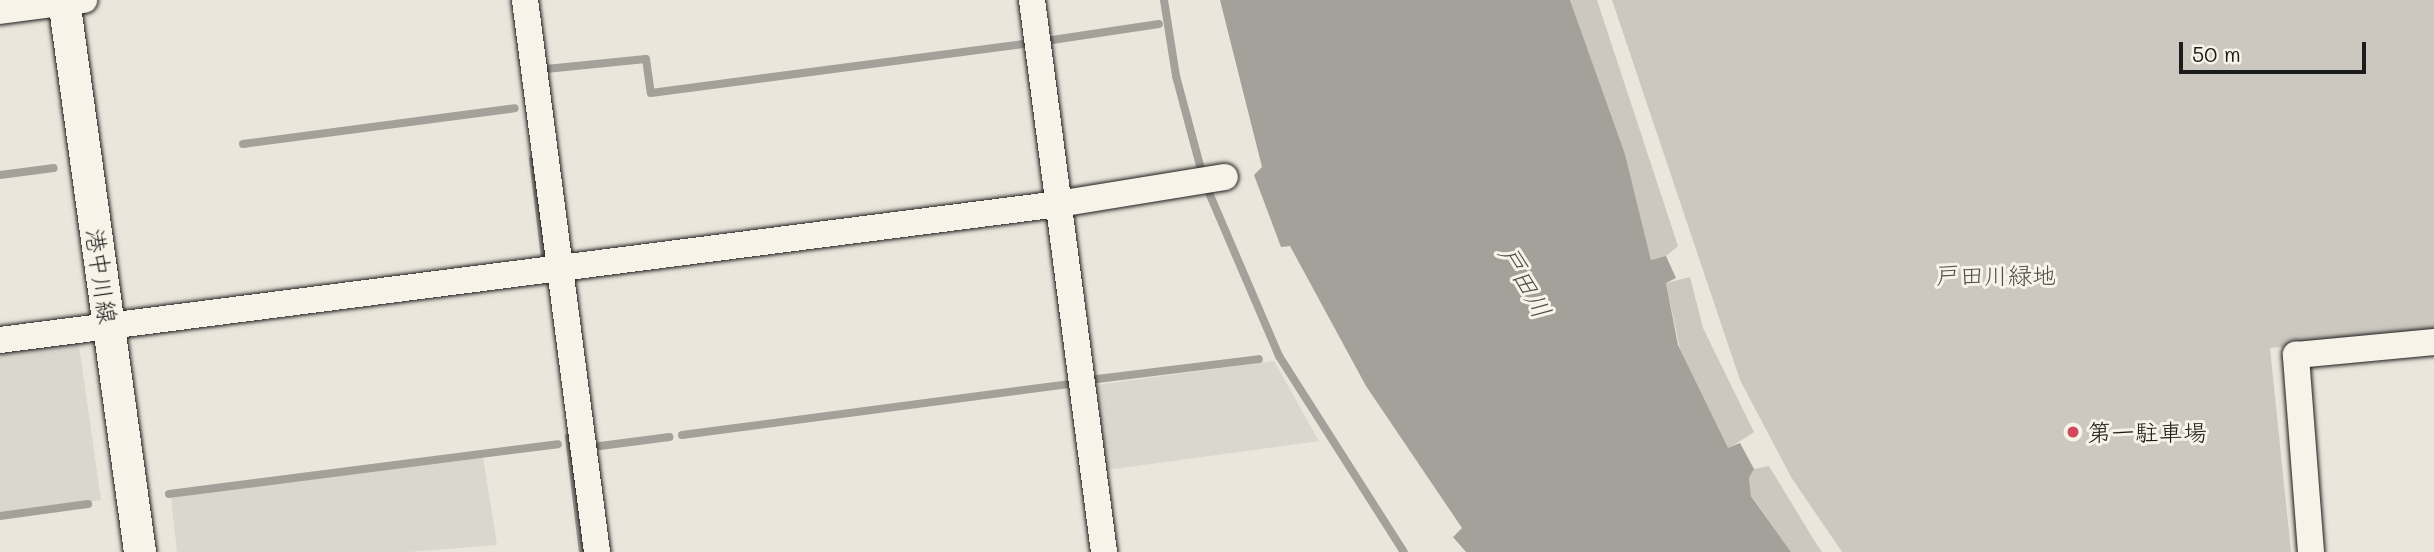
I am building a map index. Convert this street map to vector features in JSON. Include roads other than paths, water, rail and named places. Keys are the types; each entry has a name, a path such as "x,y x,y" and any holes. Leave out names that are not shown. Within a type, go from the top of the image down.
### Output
{"main road":[{"name":"港中川線","path":"71,1 109,326 140,552"}],"street":[{"path":"525,0 597,552"},
{"path":"1032,0 1104,552"},
{"path":"0,11 71,1"},
{"path":"0,340 1058,204 1226,177"},
{"path":"2311,552 2296,355 2434,342"}],"water":[{"name":"戸田川","path":"1220,0 1570,0 1625,154 1651,260 1666,256 1676,278 1666,283 1678,345 1728,448 1740,443 1754,469 1749,478 1751,496 1791,552 1466,552 1453,537 1462,528 1366,386 1290,246 1281,247 1254,175 1262,167"}],"waterway":[{"path":"1164,0 1176,76 1202,173"},
{"path":"1052,40 1159,24"},
{"path":"546,69 646,59 651,93 1022,44"},
{"path":"243,144 515,108"},
{"path":"533,159 545,258"},
{"path":"0,175 54,168"},
{"path":"1210,195 1279,356 1404,552"},
{"path":"1097,379 1259,359"},
{"path":"682,435 1067,384"},
{"path":"569,437 583,552"},
{"path":"600,446 669,437"},
{"path":"169,494 558,444"},
{"path":"0,516 88,504"}],"place":[{"name":"第一駐車場","path":"2073,432"}],"park label":[{"name":"戸田川緑地","path":"1996,275"}]}
